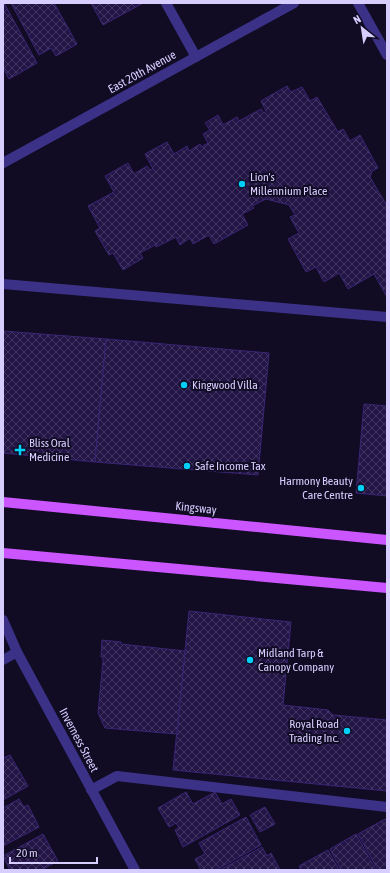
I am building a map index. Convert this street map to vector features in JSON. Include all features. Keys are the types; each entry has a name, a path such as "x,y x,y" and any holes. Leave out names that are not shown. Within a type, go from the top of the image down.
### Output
{"main road":[{"name":"Kingsway","path":"3,502 387,540"},
{"path":"3,553 387,588"}],"street":[{"path":"166,3 196,57"},
{"name":"East 20th Avenue","path":"3,163 294,3"},
{"path":"358,3 387,55"},
{"path":"3,284 387,318"},
{"name":"Inverness Street","path":"3,620 17,652 134,870"},
{"path":"3,660 17,652"},
{"path":"91,790 117,776 387,807"}],"building":[{"path":"3,3 37,63 9,79 3,68"},
{"path":"11,3 54,3 77,44 56,56 51,48 39,55"},
{"path":"91,3 143,3 103,25"},
{"name":"Lion's Millennium Place","path":"287,86 291,92 302,87 310,101 317,97 338,132 343,129 350,141 360,135 378,168 372,171 370,177 387,206 387,297 374,274 348,289 339,273 324,282 316,267 306,272 288,239 299,233 290,217 295,215 289,205 266,199 252,206 254,208 242,214 248,225 214,244 209,235 193,244 190,238 180,245 176,237 156,247 155,245 140,253 143,258 123,270 113,253 109,255 95,231 100,228 88,206 114,192 105,176 128,163 134,174 147,166 150,170 153,169 145,154 167,142 174,154 187,146 189,151 200,144 201,147 208,143 203,134 210,130 205,123 218,115 223,125 237,117 239,121 261,109 264,113 266,111 261,101"},
{"path":"3,331 106,339 95,462 3,453"},
{"name":"Kingwood Villa","path":"106,339 269,353 258,475 95,462"},
{"path":"364,404 387,406 387,496 356,493"},
{"path":"189,611 291,622 283,705 328,710 333,715 387,720 387,791 173,770"},
{"path":"102,640 121,642 121,644 185,651 177,734 105,728 98,713 103,661 103,658 101,657"},
{"path":"10,755 28,786 3,800 3,758"},
{"path":"186,792 193,804 215,792 222,804 231,799 240,815 183,847 175,830 179,828 176,823 169,827 158,808"},
{"path":"19,799 24,807 28,805 39,827 3,846 3,808"},
{"path":"265,807 275,824 260,832 250,815"},
{"path":"246,817 261,845 216,870 201,870 195,859 205,854 199,843"},
{"path":"385,819 387,822 387,870 378,870 358,834"},
{"path":"43,834 58,861 41,870 10,870 3,856"},
{"path":"356,834 376,870 341,870 330,849"},
{"path":"262,847 267,856 271,853 280,870 220,870"},
{"path":"328,850 339,870 301,870 299,866"}],"place":[{"name":"Lion's Millennium Place","path":"242,184"},
{"name":"Kingwood Villa","path":"184,385"},
{"name":"Bliss Oral Medicine","path":"20,450"},
{"name":"Safe Income Tax","path":"187,466"},
{"name":"Harmony Beauty Care Centre","path":"361,488"},
{"name":"Midland Tarp & Canopy Company","path":"250,660"},
{"name":"Royal Road Trading Inc.","path":"347,731"}]}
